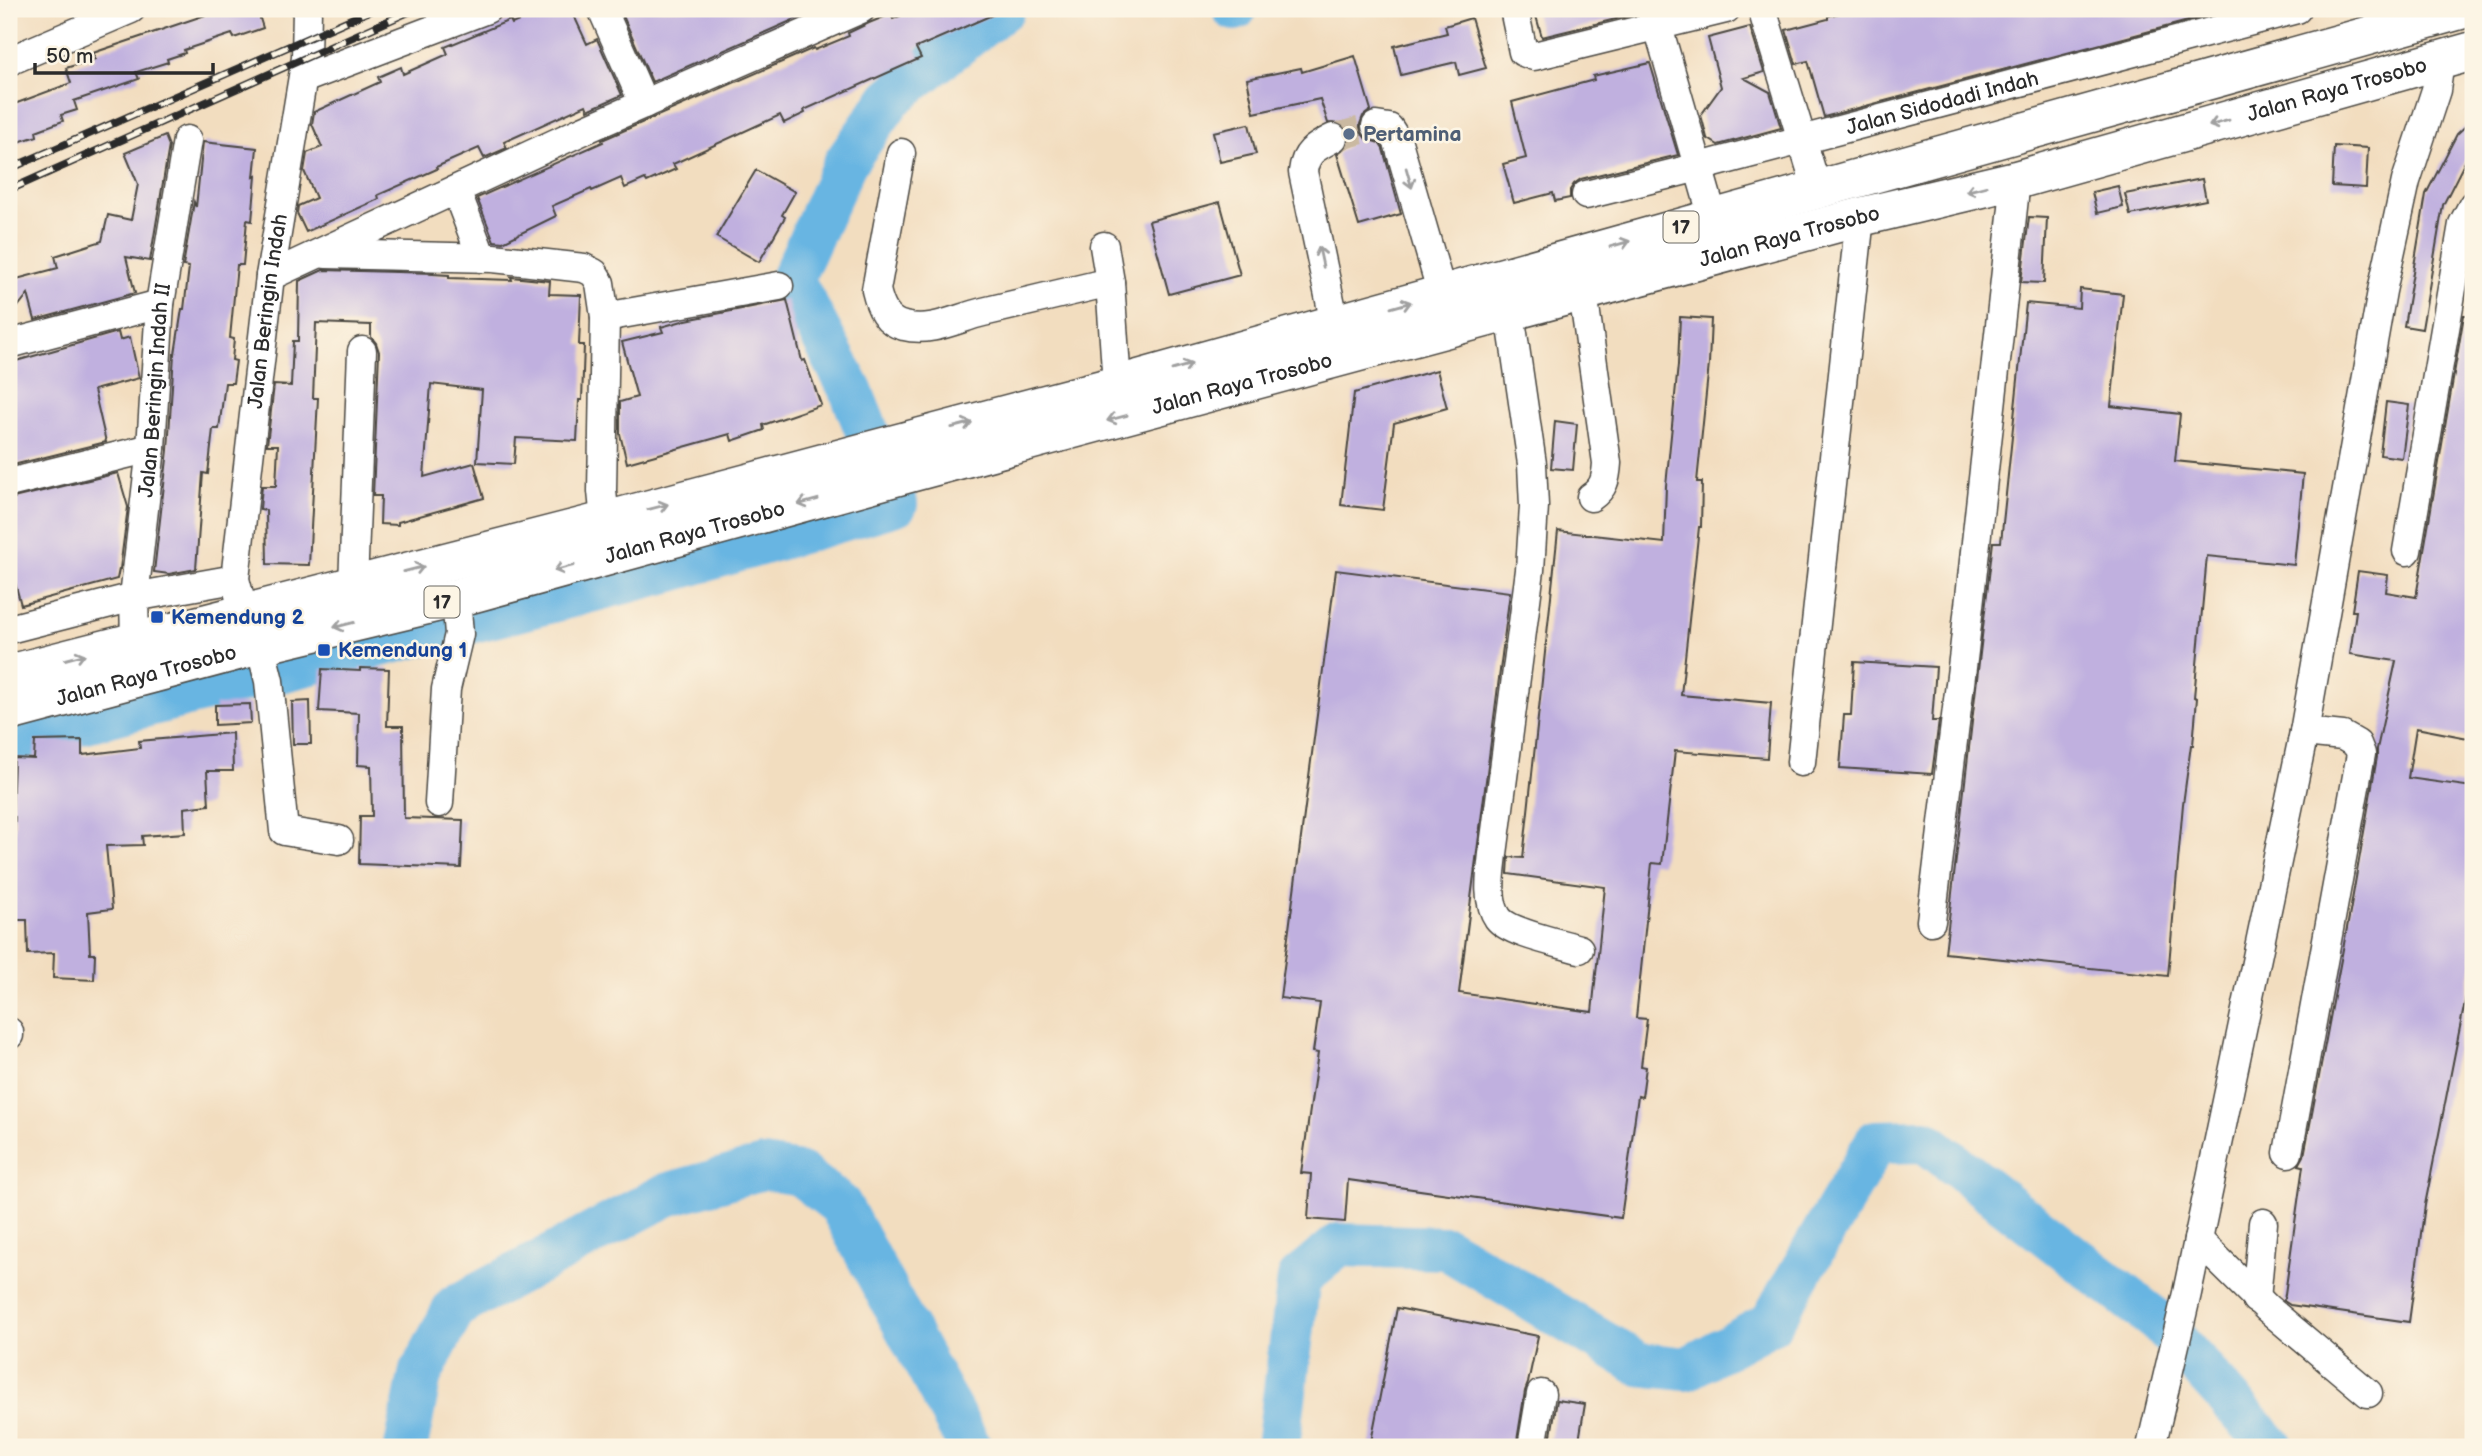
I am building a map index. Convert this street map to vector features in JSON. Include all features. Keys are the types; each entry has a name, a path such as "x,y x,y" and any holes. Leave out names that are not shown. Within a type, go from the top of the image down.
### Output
{"highway":[{"name":"Jalan Raya Trosobo","path":"9,674 135,641 255,636 458,613 885,463 1117,385 2465,9"},
{"name":"Jalan Raya Trosobo","path":"9,712 255,636 353,584 605,521 885,463 1510,313 1860,217 2016,180 2457,56"}],"street":[{"path":"9,61 131,9"},
{"name":"Jalan Beringin Indah","path":"307,9 303,79 270,276 255,636 284,831 339,840"},
{"path":"303,79 487,9"},
{"path":"602,9 644,104"},
{"path":"270,276 644,104 861,9"},
{"path":"1514,9 1523,52 1530,56 1726,9"},
{"path":"1762,9 1817,189"},
{"name":"Jalan Sidodadi Indah","path":"1586,195 2297,9"},
{"path":"1658,27 1713,218"},
{"path":"2151,1447 2199,1240 2304,732 2382,291 2406,181 2436,90 2457,56"},
{"path":"1376,126 1390,128 1398,142 1442,293"},
{"path":"1332,138 1310,152 1303,163 1303,172 1335,324"},
{"name":"Jalan Beringin Indah II","path":"135,641 134,597 151,448 160,304 187,139"},
{"path":"901,153 876,290 881,307 890,321 904,327 928,328 978,313 1110,282"},
{"path":"1931,920 2016,180"},
{"path":"456,190 482,258"},
{"path":"2407,551 2463,224 2473,205"},
{"path":"1801,762 1860,217"},
{"path":"1104,246 1110,282 1117,385"},
{"path":"319,254 482,258 584,268 594,273 600,284 605,317 602,491 605,521"},
{"path":"605,317 779,286"},
{"path":"1583,293 1607,463 1606,479 1599,491 1591,497"},
{"path":"9,344 160,304"},
{"path":"1510,313 1532,464 1534,506 1530,570 1490,877 1491,901 1497,917 1509,927 1579,949"},
{"path":"353,584 362,351"},
{"path":"9,483 151,448"},
{"path":"9,629 134,597 255,636"},
{"path":"439,803 446,689 458,613"},
{"path":"2288,1153 2361,754 2357,744 2346,737 2304,732"},
{"path":"2256,1298 2263,1223"},
{"path":"2199,1240 2256,1298 2368,1393"},
{"path":"1532,1447 1541,1394"}],"building":[{"path":"223,9 257,9 263,28 234,38 232,34 184,50 185,53 167,59 168,62 136,72 139,79 74,101 77,110 61,115 63,121 36,131 37,136 9,145 9,106 71,83 66,68 95,59 93,53"},
{"path":"547,9 571,9 587,44 597,39 622,95 588,110 586,105 504,142 507,148 484,158 479,148 378,195 379,199 306,232 297,213 298,206 316,198 304,171 307,153 322,147 312,124 314,112 380,82 378,77 401,67 403,74 448,54 445,47 510,20 512,24"},
{"path":"620,9 796,9 800,17 652,82"},
{"path":"916,9 1006,9 916,48 921,58 804,110 805,113 784,123 780,115 673,164 676,169 647,182 645,179 625,188 621,178 592,191 591,189 552,206 556,216 503,242 494,241 477,198 603,142 602,140 814,48 815,50 849,36 848,33 869,23 891,14 893,19"},
{"path":"1534,9 1657,9 1542,37"},
{"path":"1854,9 2226,11 1824,117 1808,61 1796,64 1786,30"},
{"path":"1471,18 1486,68 1459,75 1456,62 1401,75 1394,46 1447,33 1445,26"},
{"path":"1750,27 1764,72 1744,78 1770,92 1781,128 1718,145 1707,138 1701,115 1721,87 1708,38"},
{"path":"1355,56 1371,110 1363,116 1360,131 1366,139 1379,143 1383,149 1401,214 1359,226 1337,154 1347,146 1350,138 1347,130 1341,124 1328,123 1320,99 1254,113 1247,79 1301,68 1302,72"},
{"path":"1650,63 1678,155 1581,179 1570,190 1570,198 1555,201 1553,193 1514,203 1503,164 1526,158 1512,102 1594,80 1593,76"},
{"path":"2473,119 2473,146 2443,205 2422,329 2404,326 2426,194 2457,134"},
{"path":"1249,124 1256,154 1220,162 1213,132"},
{"path":"165,136 169,146 150,261 126,257 135,293 35,320 28,294 9,318 9,281 58,268 55,256 102,241 108,215 131,220 138,184 125,153"},
{"path":"203,142 257,148 254,177 256,176 252,221 247,220 243,265 237,265 230,338 234,339 232,360 236,361 233,383 225,383 219,429 213,429 208,474 203,473 196,569 169,574 154,572 168,450 174,354 184,309 189,267 183,266 194,202 196,207"},
{"path":"2334,146 2368,148 2366,188 2332,186"},
{"path":"756,170 795,192 782,215 785,217 759,262 716,237"},
{"path":"2202,179 2206,200 2130,215 2125,194"},
{"path":"2118,186 2123,207 2097,213 2092,192"},
{"path":"1220,202 1240,275 1169,294 1149,221"},
{"path":"2029,217 2047,218 2044,283 2021,282"},
{"path":"323,270 434,273 432,274 449,275 449,278 512,280 511,277 550,281 549,294 581,295 579,345 584,345 577,441 516,438 514,464 477,462 482,390 431,384 424,477 474,463 484,498 398,522 398,525 380,524 381,496 373,496 379,352 371,337 371,325 316,323 313,398 318,398 309,565 267,564 266,510 260,509 262,486 276,486 278,445 267,445 274,385 291,386 293,341 298,341 299,281"},
{"path":"2080,289 2123,294 2111,406 2180,414 2175,461 2303,474 2294,565 2207,556 2194,697 2197,698 2193,745 2183,804 2168,976 1945,953 1993,542 2001,542 2026,303 2079,308"},
{"path":"787,300 802,361 805,360 821,405 763,425 764,430 732,441 730,434 627,463 620,434 620,402 637,397 622,342 663,332 661,327 686,320"},
{"path":"2464,315 2473,315 2473,739 2416,728 2408,778 2473,787 2473,961 2425,1205 2409,1322 2290,1305 2284,1301 2303,1166 2299,1165 2304,1156 2350,912 2377,749 2396,661 2350,654 2356,611 2352,611 2358,571 2388,575 2386,592 2416,597"},
{"path":"1680,317 1711,319 1697,482 1702,482 1701,527 1681,695 1771,703 1767,758 1675,751 1662,864 1652,863 1636,1018 1647,1019 1641,1066 1646,1067 1642,1097 1638,1096 1621,1218 1348,1180 1345,1222 1308,1219 1311,1174 1301,1173 1318,1053 1313,1052 1320,1003 1280,998 1336,570 1510,592 1459,993 1592,1012 1605,887 1508,874 1509,857 1523,858 1558,531 1664,543"},
{"path":"118,332 120,340 130,337 139,378 94,390 106,442 9,466 9,363"},
{"path":"1437,370 1447,408 1394,423 1383,510 1341,505 1354,393"},
{"path":"2386,402 2409,405 2402,458 2380,455"},
{"path":"1555,421 1577,424 1573,470 1551,468"},
{"path":"118,473 128,507 117,579 21,605 9,560 9,499"},
{"path":"1854,662 1936,667 1932,721 1939,721 1932,774 1840,768 1844,715 1851,715"},
{"path":"360,668 389,669 387,726 403,726 404,818 463,820 461,868 359,864 360,816 372,816 371,766 358,765 359,713 319,711 322,669 360,671"},
{"path":"310,701 311,744 293,744 292,702"},
{"path":"250,704 251,723 215,725 215,705"},
{"path":"232,733 233,771 207,771 209,805 184,808 185,833 142,836 143,845 106,846 112,909 88,912 90,954 95,954 94,980 53,978 54,953 28,954 27,920 10,920 15,817 12,816 14,758 34,759 35,741 82,740 82,755 140,748 139,741"},
{"path":"1397,1308 1538,1336 1516,1447 1370,1447"},
{"path":"1557,1400 1585,1404 1578,1447 1549,1447"}],"waterway":[{"path":"9,741 672,570 896,504 851,391 792,279 845,163 891,98 1003,9"},
{"path":"1278,1447 1299,1278 1339,1245 1446,1248 1639,1364 1686,1369 1771,1323 1876,1142 1925,1141 2161,1324 2272,1447"},
{"path":"406,1447 420,1375 455,1307 666,1195 763,1168 800,1174 840,1205 970,1447"}],"tunnel":[{"path":"1333,138 1376,126"}],"railway":[{"path":"9,169 374,9"},
{"path":"9,190 415,9"}],"place":[{"name":"Pertamina","path":"1349,134"},
{"name":"Kemendung 2","path":"157,617"},
{"name":"Kemendung 1","path":"324,650"}]}
